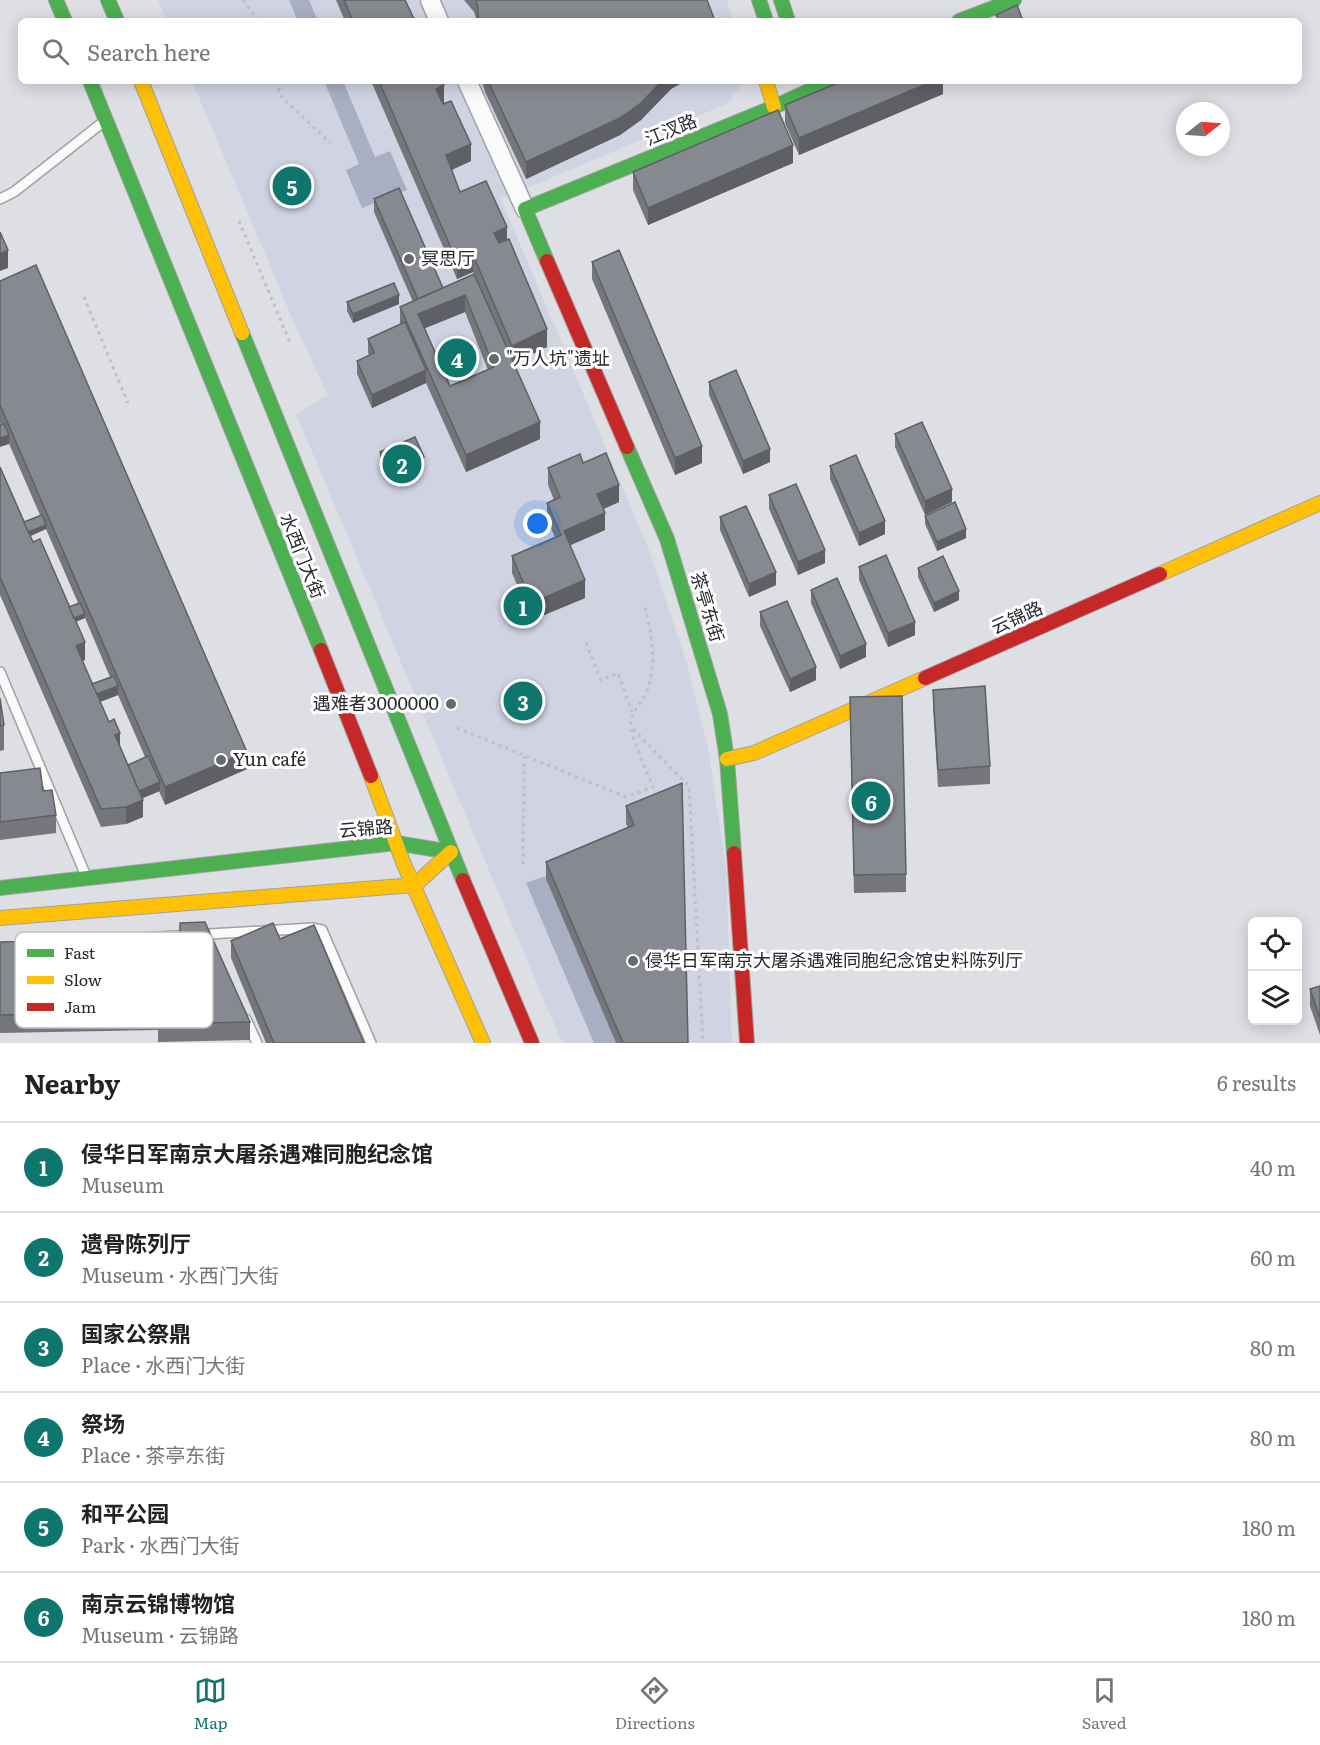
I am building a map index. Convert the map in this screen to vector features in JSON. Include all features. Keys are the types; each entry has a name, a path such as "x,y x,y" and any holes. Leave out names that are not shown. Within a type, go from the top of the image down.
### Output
{"street":[{"path":"56,0 63,18"},
{"path":"108,0 116,18"},
{"path":"430,0 439,18"},
{"path":"759,0 765,18"},
{"path":"781,0 787,18"},
{"path":"966,18 1014,0"},
{"name":"水西门大街","path":"91,84 367,764 396,843 483,1043"},
{"name":"水西门大街","path":"142,84 451,852 532,1043"},
{"path":"468,84 525,209"},
{"path":"767,84 774,107"},
{"path":"788,84 793,98"},
{"name":"江汊路","path":"525,209 774,107 810,86"},
{"name":"茶亭东街","path":"525,209 667,539 720,714 727,759 747,1043"},
{"name":"云锦路","path":"727,759 754,753 1320,503"},
{"name":"云锦路","path":"0,888 396,843 451,852"},
{"path":"0,918 415,885 451,852"}],"lane":[{"path":"0,199 14,192 106,119"},
{"path":"0,672 87,878"},
{"path":"213,934 322,930 371,1043"},
{"path":"242,1010 257,1043"}],"path":[{"path":"243,0 256,18"},
{"path":"278,84 280,95 330,143"},
{"path":"239,221 291,345"},
{"path":"84,297 128,404"},
{"path":"632,712 644,699 652,676 652,646 644,606"},
{"path":"457,728 626,797 653,787 631,727 632,712 618,673 601,680 586,643"},
{"path":"631,727 689,786 703,1043"},
{"path":"523,864 524,755"}],"shaded area":[{"path":"158,0 727,0 732,18 166,18"},
{"path":"193,84 741,84 729,103 501,199 649,550 687,663 708,748 726,868 732,1043 562,1043 296,414 328,395 298,332"}],"water":[{"path":"289,0 309,0 317,18 297,18"},
{"path":"325,84 344,84 375,157 390,151 407,190 362,208 346,170 359,164"},
{"path":"545,876 616,1043 594,1043 526,883"}],"building":[{"path":"344,0 405,0 414,18 352,18"},
{"path":"476,0 707,0 714,18 478,18"},
{"path":"1017,5 1022,18 998,18 996,15"},
{"path":"380,84 444,84 436,89 443,104 451,101 471,144 446,155 460,192 486,181 507,227 494,233 499,243 509,239 547,329 512,346 473,255 457,262"},
{"path":"489,84 659,84 641,103 620,118 526,162"},
{"path":"835,84 926,84 799,138 785,105"},
{"path":"778,110 793,145 648,208 633,172"},
{"name":"冥思厅","path":"399,188 443,288 418,299 374,199"},
{"path":"0,232 8,250 0,254"},
{"path":"619,250 702,446 675,458 592,262"},
{"path":"36,265 247,752 165,787 0,405 0,281"},
{"name":"\"万人坑\"遗址","path":"474,274 540,422 466,455 400,307","holes":["465,295 494,367 450,386 418,314"]},
{"path":"394,283 399,295 353,314 347,302"},
{"path":"405,322 426,370 372,395 357,361 374,353 368,339"},
{"path":"736,370 770,449 743,461 709,382"},
{"path":"922,422 952,489 925,501 895,434"},
{"path":"4,424 9,435 0,438 0,425"},
{"path":"415,437 424,457 389,473 380,452"},
{"path":"606,453 619,485 597,494 605,513 564,531 585,580 532,603 512,556 561,535 547,503 560,497 548,468 580,454 583,463"},
{"path":"856,455 885,521 859,533 830,466"},
{"path":"0,467 33,542 40,539 85,642 76,646 109,722 114,719 120,733 115,735 143,800 126,807 101,809 0,577"},
{"path":"796,484 825,550 798,562 769,495"},
{"path":"955,502 966,529 937,542 925,516"},
{"path":"746,506 776,572 749,584 720,517"},
{"path":"42,515 46,525 28,532 24,522"},
{"path":"886,555 915,622 888,633 859,567"},
{"path":"943,556 959,591 934,603 918,568"},
{"path":"837,578 866,644 840,656 811,590"},
{"path":"787,601 816,667 790,679 760,612"},
{"path":"80,603 85,614 74,618 69,607"},
{"path":"114,676 118,686 97,694 92,684"},
{"path":"985,686 990,766 938,770 933,690"},
{"path":"902,696 906,874 854,875 850,697"},
{"path":"0,698 4,725 0,726"},
{"path":"148,756 160,782 139,791 128,765"},
{"path":"40,768 43,791 52,790 56,815 0,822 0,773"},
{"name":"侵华日军南京大屠杀遇难同胞纪念馆史料陈列厅","path":"682,783 688,1043 623,1043 546,862 634,825 626,806"},
{"path":"205,922 210,932 180,932 180,923"},
{"path":"273,923 280,939 314,925 364,1043 274,1043 231,941"},
{"path":"213,940 250,1022 213,1023"},
{"path":"0,942 15,942 15,1015 0,1015"},
{"path":"1320,986 1320,1018 1310,989"}],"traffic: fast":[{"path":"56,0 64,18"},
{"path":"108,0 116,18"},
{"path":"759,0 765,18"},
{"path":"781,0 787,18"},
{"path":"967,18 1014,0"},
{"path":"91,84 321,650"},
{"path":"547,261 525,209 774,107 824,84"},
{"path":"242,333 463,880"},
{"path":"627,447 667,539 720,714 727,759 734,853"},
{"path":"0,888 396,843 451,852"}],"traffic: slow":[{"path":"142,84 242,333"},
{"path":"767,84 774,107"},
{"path":"1160,574 1320,503"},
{"path":"727,759 754,753 925,678"},
{"path":"371,776 403,862 483,1043"},
{"path":"0,918 415,885 451,852"}],"traffic: jam":[{"path":"547,261 627,447"},
{"path":"925,678 1160,574"},
{"path":"321,650 371,776"},
{"path":"734,853 747,1043"},
{"path":"463,880 532,1043"}],"place":[{"name":"和平公园","path":"292,186"},
{"name":"冥思厅","path":"409,259"},
{"name":"祭场","path":"457,358"},
{"name":"\"万人坑\"遗址","path":"494,359"},
{"name":"遗骨陈列厅","path":"402,464"},
{"name":"侵华日军南京大屠杀遇难同胞纪念馆","path":"523,606"},
{"name":"国家公祭鼎","path":"523,701"},
{"name":"遇难者3000000","path":"451,704"},
{"name":"Yun café","path":"221,760"},
{"name":"南京云锦博物馆","path":"871,801"},
{"name":"侵华日军南京大屠杀遇难同胞纪念馆史料陈列厅","path":"633,961"}]}
